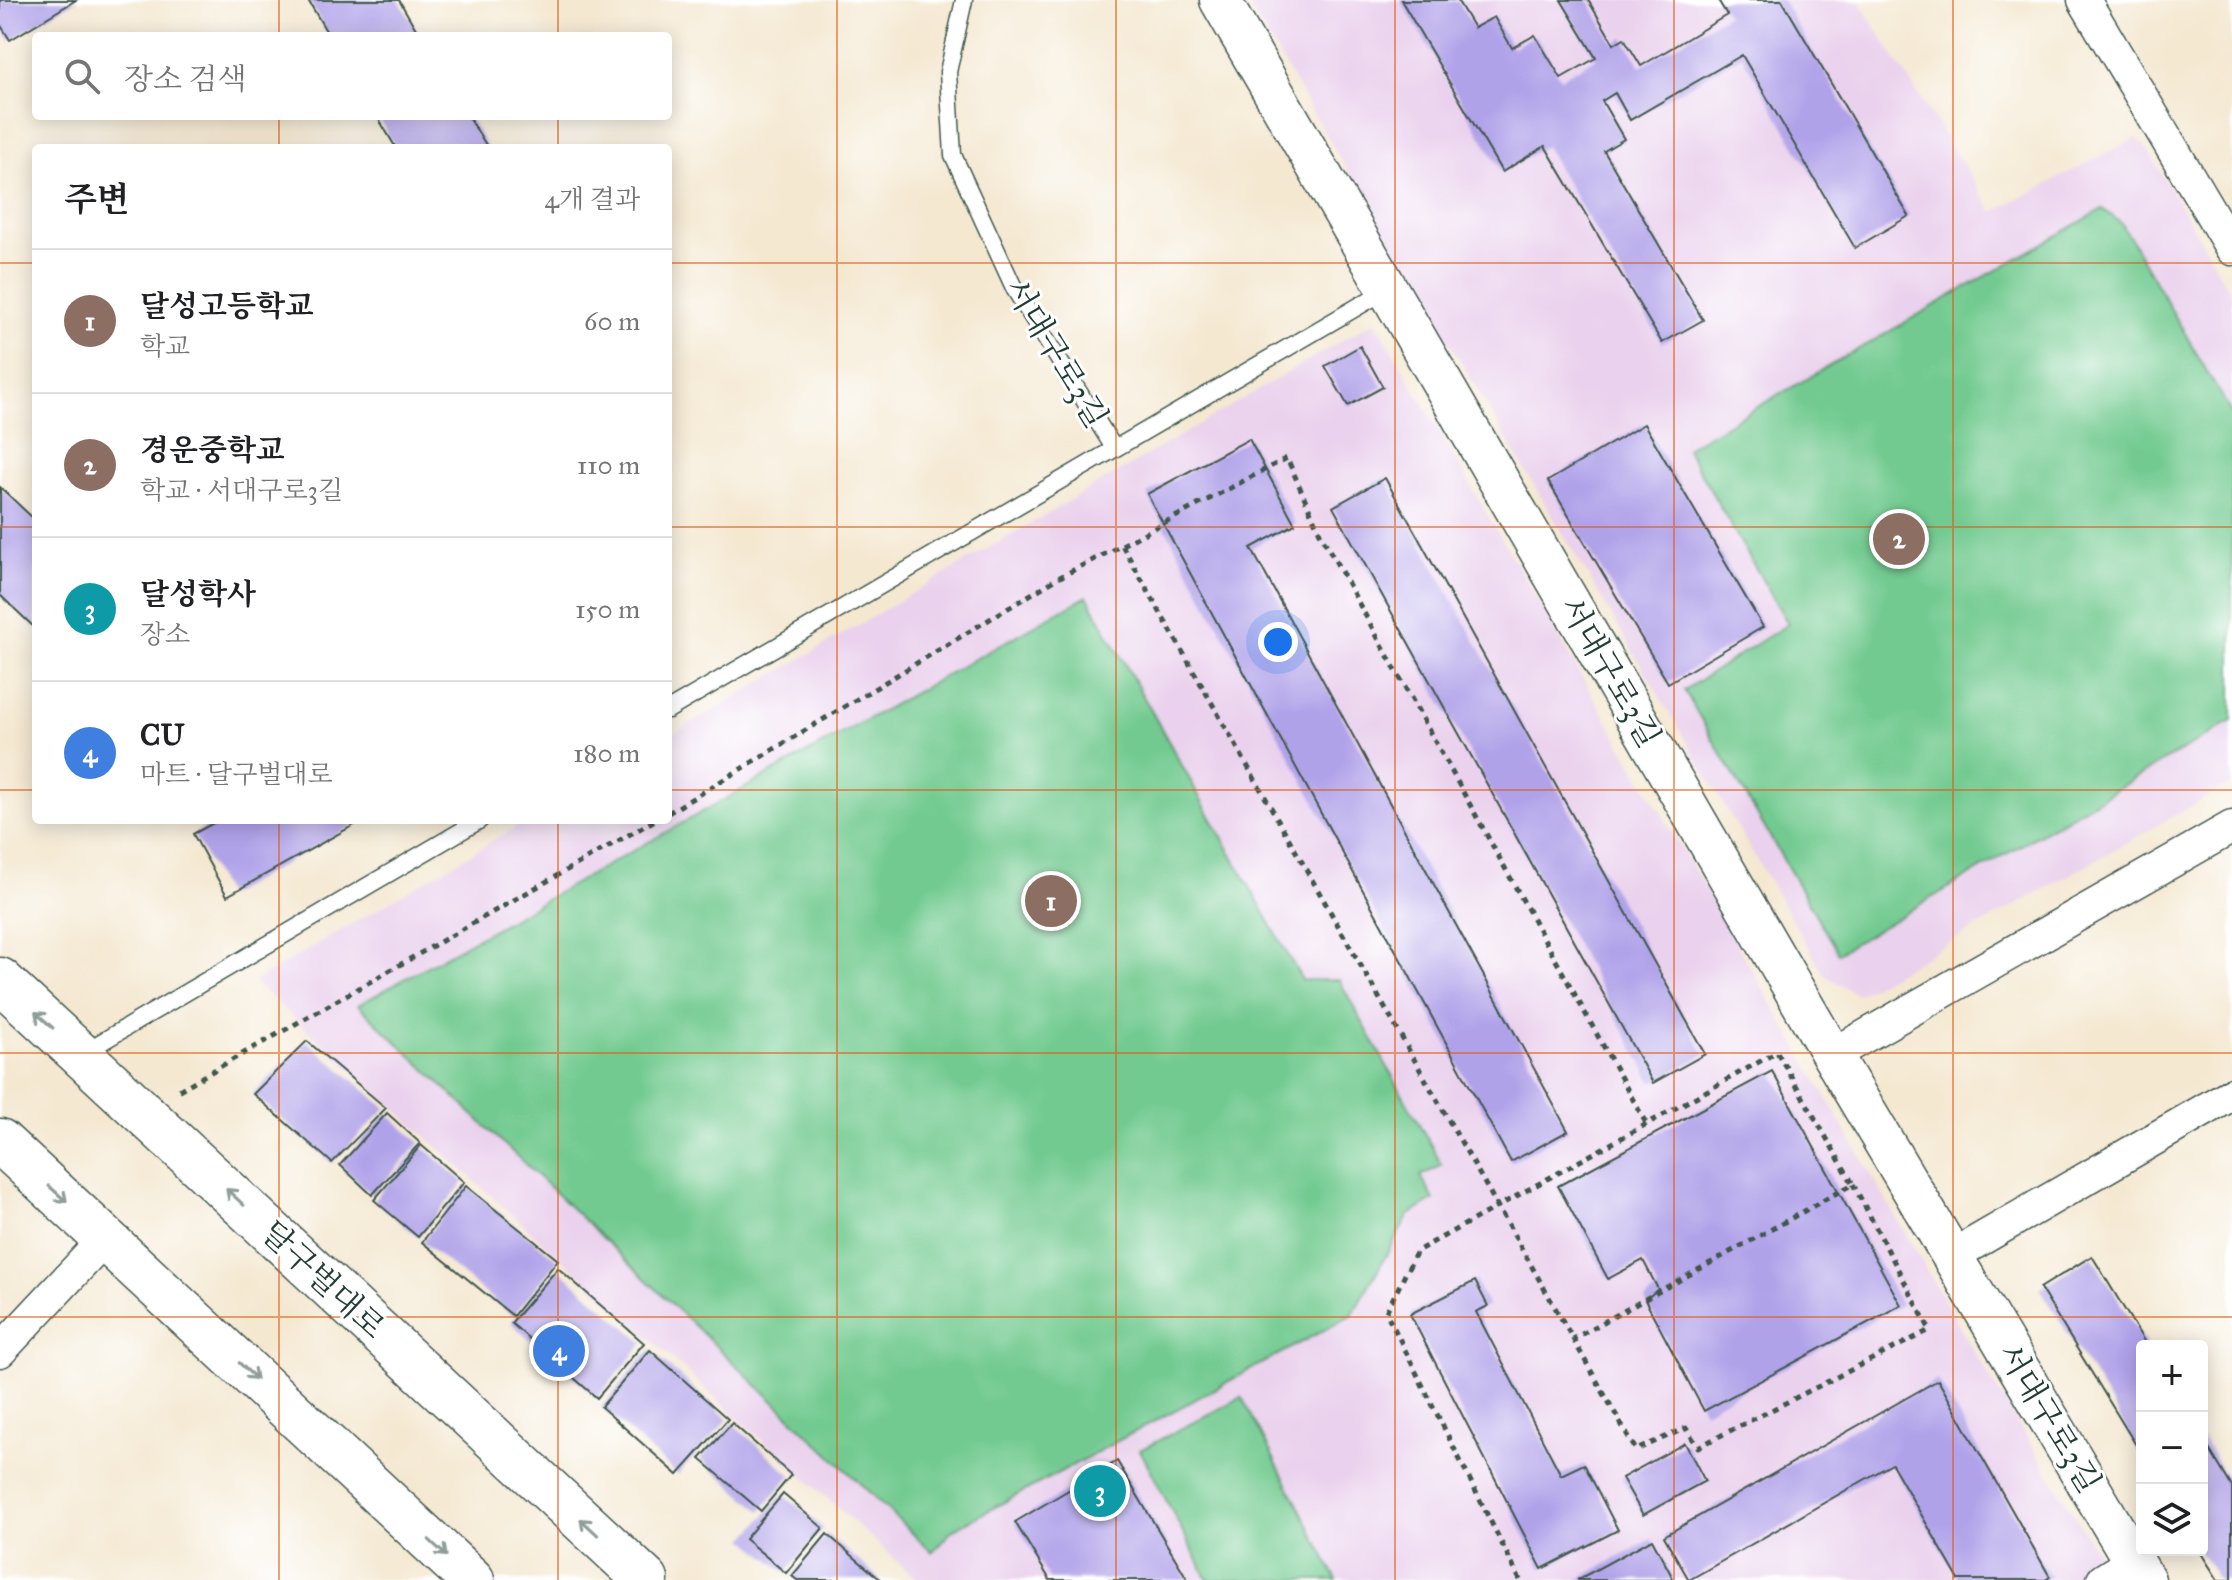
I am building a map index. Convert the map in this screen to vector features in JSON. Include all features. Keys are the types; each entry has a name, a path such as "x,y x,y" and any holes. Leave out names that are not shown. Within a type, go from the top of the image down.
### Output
{"main road":[{"name":"달구벌대로","path":"0,980 646,1580"},
{"path":"0,1141 472,1580"}],"street":[{"name":"서대구로3길","path":"1220,0 1832,1055 1952,1256 2127,1574"},
{"path":"2084,0 2228,232"},
{"path":"1832,1055 2232,827"},
{"path":"1952,1256 2232,1094"},
{"path":"0,1351 106,1238"}],"lane":[{"name":"서대구로3길","path":"964,0 948,72 953,155 1015,290 1114,448 1388,289"},
{"path":"672,708 1114,448"},
{"path":"81,1054 473,824"}],"path":[{"path":"672,811 1058,578 1287,458 1321,535 1647,1125"},
{"path":"1122,545 1499,1207 1636,1450 1686,1428 1698,1447 1930,1330 1853,1184 1777,1052 1499,1207 1417,1251 1386,1312 1520,1580"},
{"path":"143,1110 430,951 648,824"},
{"path":"1573,1339 1853,1184"}],"shaded area":[{"path":"1246,0 1858,0 1993,212 2136,138 2148,150 2232,295 2232,783 1857,995 1825,975"},
{"path":"1375,321 1972,1348 2114,1580 918,1580 254,982 521,824 672,824 672,735"}],"green space":[{"path":"2103,209 2122,224 2232,415 2232,721 1838,953 1684,690 1788,624 1686,448"},
{"path":"1087,596 1302,980 1339,980 1442,1165 1421,1176 1434,1200 1409,1215 1352,1315 954,1529 932,1552 358,1005"},
{"path":"1242,1397 1337,1580 1208,1580 1140,1450"}],"building":[{"path":"0,0 76,0 10,40 0,24"},
{"path":"308,0 399,0 418,32 327,32"},
{"path":"1401,0 1457,0 1474,28 1494,17 1512,48 1535,35 1561,78 1596,58 1561,0 1588,0 1614,44 1624,38 1641,66 1727,15 1718,0 1782,0 1909,216 1855,248 1742,55 1630,120 1615,93 1602,101 1624,139 1604,151 1703,320 1662,343 1545,146 1502,172"},
{"path":"379,120 470,120 486,144 394,144"},
{"path":"1360,346 1383,387 1348,406 1325,366"},
{"path":"1644,424 1763,627 1668,683 1548,481"},
{"path":"1249,439 1295,524 1251,548 1568,1131 1511,1162 1147,494"},
{"path":"1385,478 1705,1054 1653,1083 1333,507"},
{"path":"0,487 32,517 32,625 0,595"},
{"path":"212,824 356,824 227,896 193,834"},
{"path":"307,1041 386,1108 332,1163 253,1094"},
{"path":"1772,1071 1901,1305 1704,1411 1645,1300 1658,1289 1643,1260 1608,1279 1558,1186"},
{"path":"387,1113 420,1143 372,1195 340,1165"},
{"path":"421,1145 464,1182 418,1237 374,1200"},
{"path":"466,1186 558,1260 513,1316 422,1242"},
{"path":"2092,1256 2143,1340 2136,1340 2136,1445 2040,1288"},
{"path":"558,1268 644,1343 597,1398 511,1323"},
{"path":"1475,1281 1488,1306 1476,1312 1561,1475 1584,1464 1618,1530 1542,1569 1410,1314"},
{"path":"650,1350 728,1419 678,1475 601,1407"},
{"path":"1938,1380 2050,1577 2045,1580 1959,1580 1892,1464 1689,1580 1664,1536"},
{"path":"732,1423 791,1475 761,1511 700,1459"},
{"path":"1685,1443 1705,1481 1643,1515 1622,1478"},
{"path":"2208,1447 2232,1487 2232,1580 2218,1580 2203,1556 2208,1556"},
{"path":"1117,1461 1188,1580 1050,1580 1015,1522"},
{"path":"783,1494 823,1528 786,1573 745,1539"},
{"path":"827,1534 881,1580 797,1580 792,1576"},
{"path":"1652,1539 1674,1580 1577,1580"}],"place":[{"name":"경운중학교","path":"1899,539"},
{"name":"달성고등학교","path":"1051,901"},
{"name":"CU","path":"559,1351"},
{"name":"달성학사","path":"1100,1491"}]}
